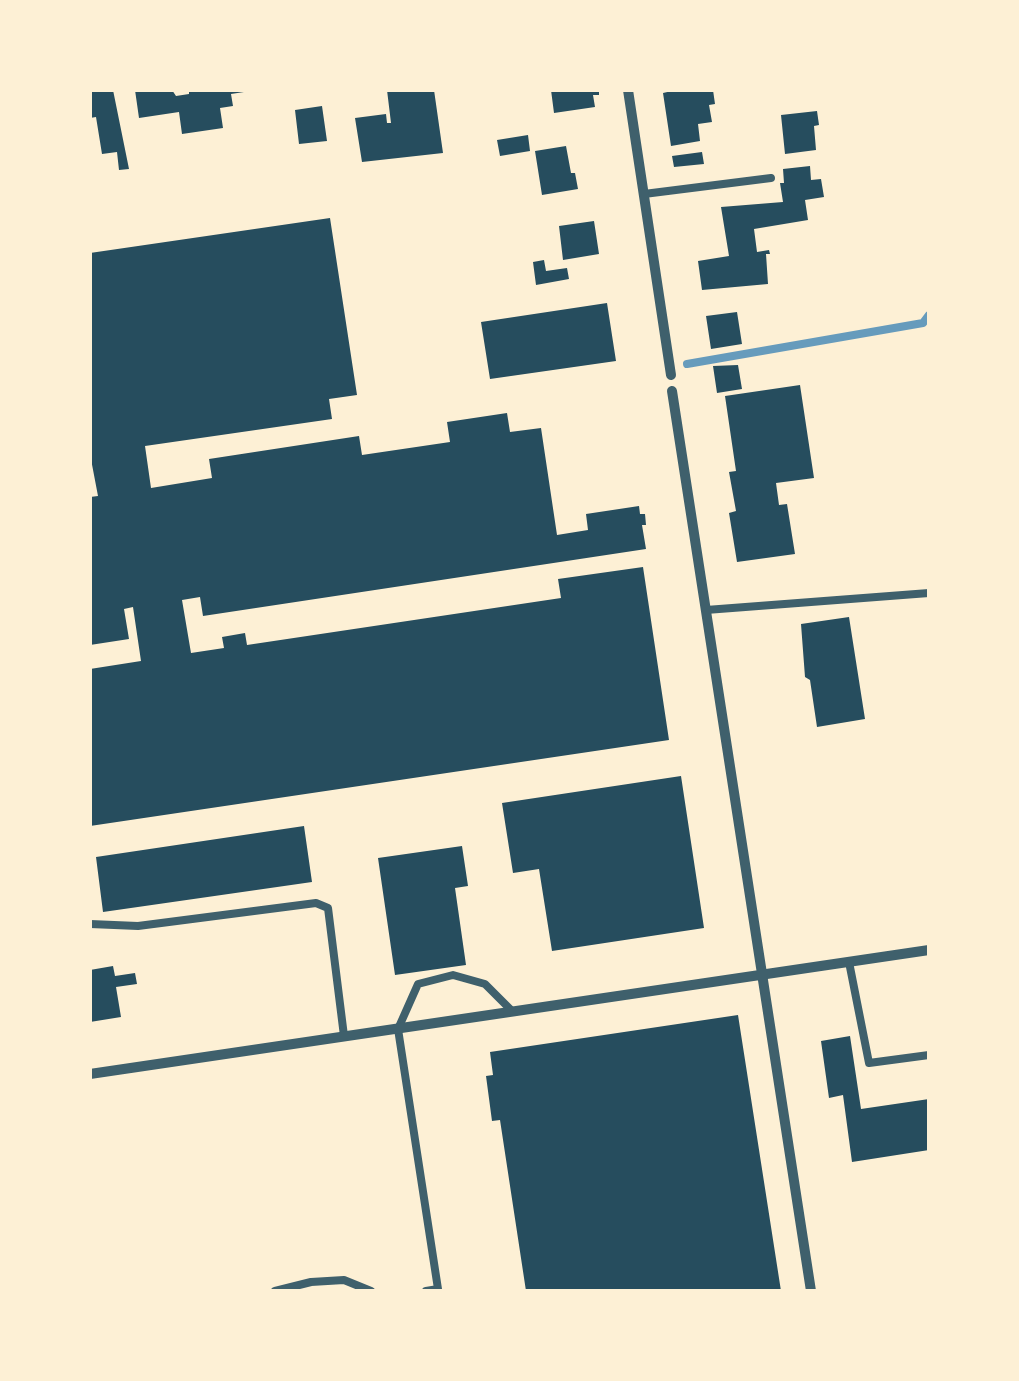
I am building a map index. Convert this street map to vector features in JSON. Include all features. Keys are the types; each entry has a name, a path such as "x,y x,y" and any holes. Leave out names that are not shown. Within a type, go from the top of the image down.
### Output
{"street":[{"path":"628,90 670,374"},
{"path":"672,391 811,1291"},
{"path":"90,1074 929,950"}],"lane":[{"path":"644,194 771,178"},
{"path":"706,610 929,593"},
{"path":"90,924 138,926 316,903 328,908 344,1036"},
{"path":"848,962 869,1062 929,1055"},
{"path":"426,1291 438,1289 398,1029 418,984 453,975 484,984 512,1011"},
{"path":"275,1291 312,1282 344,1280 371,1291"}],"building":[{"path":"90,90 113,90 129,169 119,170 117,152 102,154 96,117 90,118"},
{"path":"135,90 172,90 176,96 189,94 189,90 244,92 231,94 233,106 220,108 223,128 182,134 179,112 139,118"},
{"path":"387,90 434,90 443,153 362,162 355,118 386,114 387,123 391,123"},
{"path":"551,90 599,90 599,95 593,95 595,107 554,113"},
{"path":"713,90 715,104 709,105 712,122 698,124 700,141 671,146 663,93"},
{"path":"322,106 327,141 299,144 295,110"},
{"path":"817,111 816,150 785,154 781,115"},
{"path":"528,135 530,151 500,156 497,140"},
{"path":"566,146 578,189 542,195 535,151"},
{"path":"702,152 704,164 674,167 672,156"},
{"path":"810,166 811,180 821,179 824,197 805,200 808,220 754,229 757,252 769,250 768,284 702,290 698,261 729,256 721,207 783,202 783,169"},
{"path":"330,218 357,395 329,399 332,419 145,446 151,488 212,478 209,459 359,436 362,455 450,442 447,422 507,413 510,432 541,428 557,535 588,530 586,514 639,506 640,514 645,514 646,525 642,525 646,549 203,616 200,597 182,600 191,653 224,648 222,637 245,633 247,645 561,598 558,579 643,567 669,740 90,826 90,669 141,661 133,607 124,609 129,639 90,645 90,497 98,496 90,454 90,253"},
{"path":"594,221 599,254 563,260 559,226"},
{"path":"544,260 546,271 567,268 569,279 536,285 533,262"},
{"path":"607,303 616,361 490,379 481,322"},
{"path":"737,312 742,344 711,349 706,316"},
{"path":"738,365 742,389 717,393 713,366"},
{"path":"800,385 814,478 776,483 779,505 787,504 795,554 737,562 729,513 736,511 729,472 736,471 725,396"},
{"path":"849,617 865,719 817,727 810,680 805,677 801,624"},
{"path":"681,776 704,928 552,951 539,869 513,873 502,803"},
{"path":"304,826 312,882 103,912 96,857"},
{"path":"462,846 468,886 455,888 466,965 395,975 378,858"},
{"path":"113,966 115,976 135,973 137,984 116,987 121,1017 90,1022 90,970"},
{"path":"738,1015 781,1291 526,1291 500,1120 492,1121 486,1076 493,1075 490,1052"},
{"path":"850,1036 861,1109 929,1099 929,1150 852,1162 843,1095 829,1098 821,1041"}],"waterway":[{"path":"687,364 923,323 929,315"}]}
